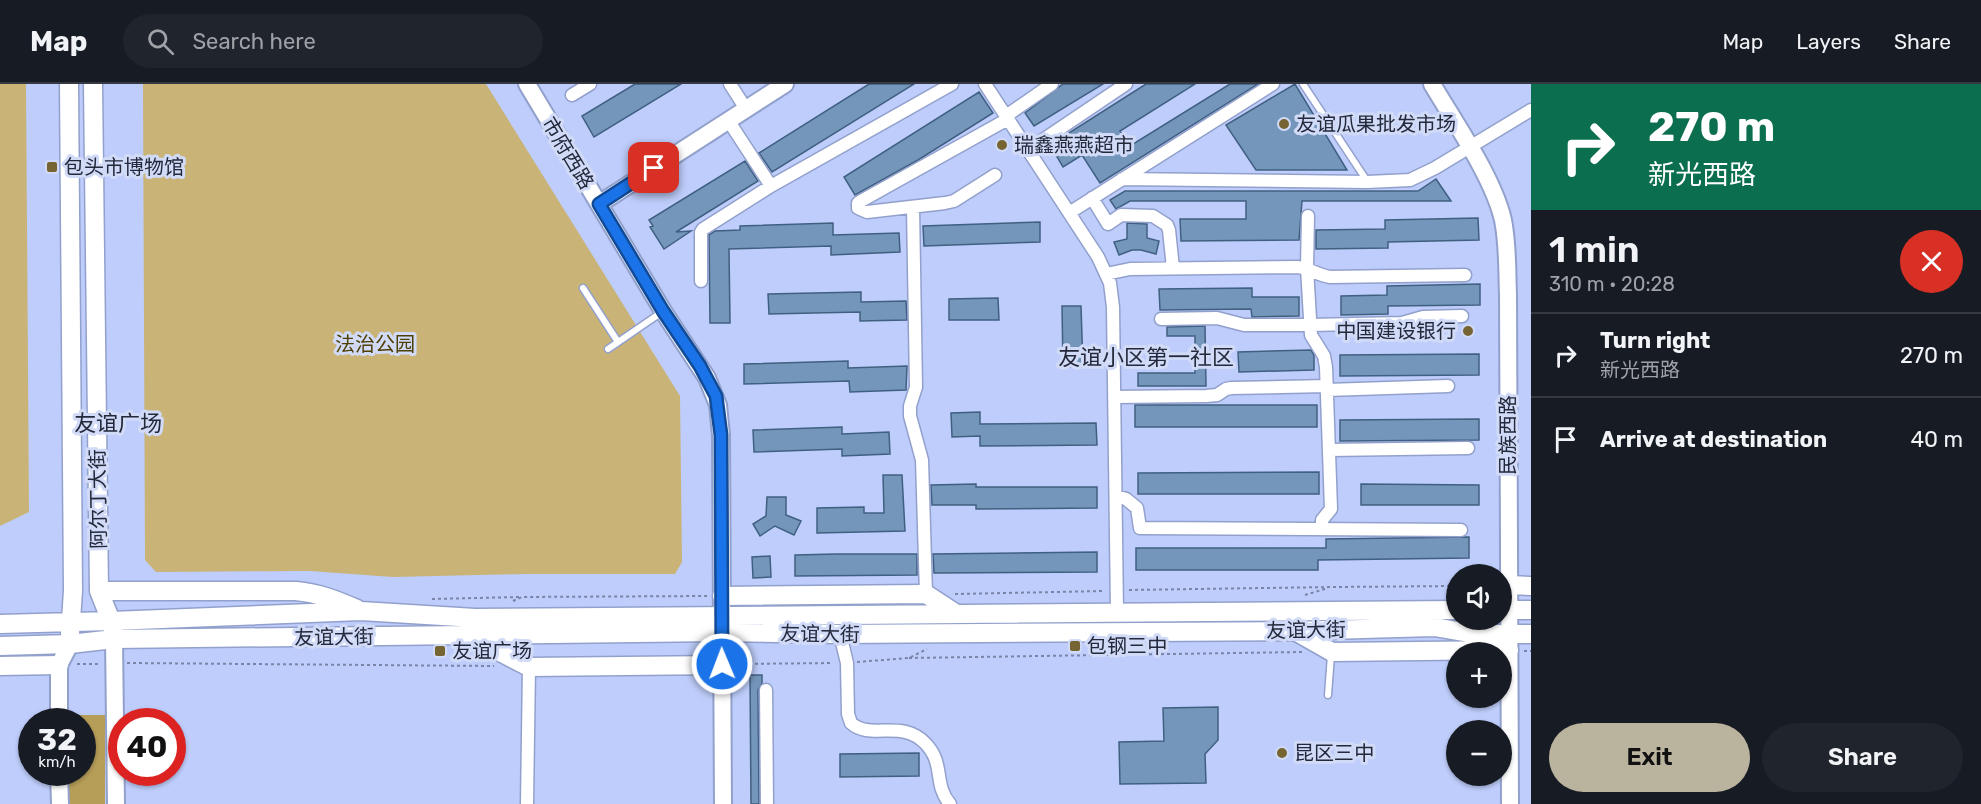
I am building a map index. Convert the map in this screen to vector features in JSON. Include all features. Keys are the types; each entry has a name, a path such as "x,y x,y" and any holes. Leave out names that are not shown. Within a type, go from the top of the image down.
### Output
{"main road":[{"name":"阿尔丁大街","path":"59,708 59,665 70,644 73,579 69,84"},
{"name":"阿尔丁大街","path":"93,84 99,591 112,630 115,663 116,804"},
{"name":"市府西路","path":"527,84 663,311 704,372 718,405 721,435 723,804"},
{"path":"599,204 784,84"},
{"name":"民族西路","path":"1432,84 1470,148 1499,207 1505,232 1507,247 1509,564"},
{"path":"1512,585 1531,586"},
{"path":"99,591 312,592 329,596 361,611"},
{"path":"722,596 926,594 955,613"},
{"path":"1512,610 1531,610"},
{"name":"友谊大街","path":"0,646 70,644 112,630 361,611 475,618 722,624 840,634 1293,631 1435,619 1446,614"},
{"name":"友谊大街","path":"0,624 71,622 112,630 468,636 955,613 1118,612 1435,619 1475,634 1509,642 1531,634"},
{"name":"民族西路","path":"1508,630 1509,642"},
{"path":"1293,631 1332,651 1446,645"},
{"path":"468,636 529,667 722,664"},
{"path":"0,666 59,665"},
{"name":"民族西路","path":"1509,708 1510,804"},
{"path":"59,786 60,804"}],"street":[{"path":"572,95 590,84"},
{"path":"730,84 746,109"},
{"path":"700,282 701,232 703,229 771,186 952,84"},
{"path":"985,84 1098,257 1112,294 1118,612"},
{"path":"995,175 954,201 867,212 861,211 857,206 861,201 1007,118 1052,84"},
{"path":"1028,150 1126,84"},
{"path":"1069,213 1273,84"},
{"path":"1122,179 1367,182 1410,180 1470,148 1531,110"},
{"path":"728,120 771,186"},
{"path":"1092,198 1107,224 1125,214 1153,216 1167,225 1173,268"},
{"path":"913,207 916,387 910,406 910,416 912,429 921,448 926,594"},
{"path":"1308,216 1307,268 1311,335 1325,362 1327,388 1331,509 1323,517 1322,529"},
{"path":"1106,274 1125,269 1307,268 1330,278 1465,275"},
{"path":"1161,319 1217,318 1244,325 1402,323 1423,317 1462,316"},
{"path":"1114,397 1206,396 1217,395 1231,388 1448,386"},
{"path":"1329,450 1468,448"},
{"path":"1116,496 1126,499 1137,508 1140,528 1461,530"},
{"path":"840,634 847,663 848,709 852,723 860,729 902,730 921,739 936,758 941,791 950,804"},
{"path":"527,804 529,667"},
{"path":"766,690 767,804"}],"lane":[{"path":"1303,84 1367,182"},
{"path":"583,288 618,342"},
{"path":"608,348 663,311"},
{"path":"1328,695 1332,651"}],"path":[{"path":"1302,596 1333,587 1446,586"},
{"path":"513,602 522,597 722,596"},
{"path":"909,658 1308,652"},
{"name":"友谊大街","path":"59,665 115,663 494,666"}],"green space":[{"path":"0,84 26,84 29,512 0,526"},
{"name":"法治公园","path":"143,84 486,84 680,396 682,562 675,574 393,577 310,571 156,572 145,560"}],"shaded area":[{"path":"96,715 105,715 105,804 67,804 67,786 96,786"}],"building":[{"path":"635,84 681,84 594,137 582,116"},
{"path":"869,84 914,84 772,172 759,153"},
{"path":"1063,84 1103,84 1034,126 1025,113"},
{"path":"1146,84 1195,84 1120,131 1130,146 1230,84 1258,84 1100,183 1082,155 1063,167 1050,145"},
{"path":"1295,84 1347,170 1256,170 1226,125"},
{"path":"979,92 993,113 918,160 855,195 844,177"},
{"path":"745,161 758,181 676,232 691,231 664,249 650,227 653,226 649,220"},
{"path":"1436,179 1451,201 1302,201 1299,240 1181,241 1180,219 1246,219 1246,201 1130,201 1116,209 1110,200 1125,191 1418,191"},
{"path":"1478,218 1479,240 1388,242 1388,248 1316,249 1316,230 1385,229 1385,220"},
{"path":"1040,222 1040,242 924,246 923,226"},
{"path":"833,223 833,235 899,233 900,252 831,255 831,246 729,249 730,323 710,323 709,235 715,231 740,230 740,226"},
{"path":"1127,223 1147,224 1147,238 1159,241 1156,254 1132,250 1119,255 1114,242 1127,239"},
{"path":"1480,284 1480,305 1388,306 1388,314 1341,315 1341,296 1387,295 1387,286"},
{"path":"1252,288 1252,297 1299,297 1299,316 1252,317 1251,309 1160,310 1159,289"},
{"path":"861,292 861,302 906,301 907,320 860,321 860,312 769,314 768,294"},
{"path":"998,298 999,320 949,320 949,299"},
{"path":"1062,306 1081,306 1083,367 1063,367"},
{"path":"1205,326 1206,386 1138,386 1138,373 1195,373 1195,336 1167,336 1167,327"},
{"path":"1311,350 1314,355 1314,370 1239,372 1238,352"},
{"path":"1479,354 1479,375 1340,376 1340,355"},
{"path":"848,361 848,368 907,366 906,390 850,392 849,381 744,384 744,364"},
{"path":"1135,405 1317,405 1317,427 1135,427"},
{"path":"980,412 980,424 1096,423 1097,445 980,446 980,436 952,437 951,413"},
{"path":"1479,419 1479,440 1340,441 1340,420"},
{"path":"842,427 842,434 889,432 890,454 842,456 842,449 754,452 753,430"},
{"path":"1319,472 1319,494 1138,494 1138,473"},
{"path":"883,475 902,475 905,531 817,533 817,508 864,507 864,513 884,513"},
{"path":"976,484 976,487 1097,487 1097,508 976,509 976,505 932,505 931,485"},
{"path":"1361,484 1479,485 1479,505 1361,505"},
{"path":"767,497 786,497 786,515 801,521 794,535 775,526 760,536 753,524 766,516"},
{"path":"1469,537 1469,558 1318,560 1318,570 1136,570 1136,548 1326,548 1326,539"},
{"path":"1097,552 1097,572 934,573 933,554"},
{"path":"917,554 917,575 795,576 795,555"},
{"path":"770,556 771,577 753,578 752,557"},
{"path":"750,675 762,675 762,683 758,690 759,804 751,804"},
{"path":"1218,707 1218,740 1205,754 1206,783 1120,784 1119,742 1164,741 1163,708"},
{"path":"919,753 919,776 840,777 840,754"}],"place":[{"name":"友谊瓜果批发市场","path":"1284,124"},
{"name":"瑞鑫燕燕超市","path":"1002,145"},
{"name":"包头市博物馆","path":"52,167"},
{"name":"中国建设银行","path":"1468,331"},
{"name":"包钢三中","path":"1075,646"},
{"name":"友谊广场","path":"440,651"},
{"name":"昆区三中","path":"1282,753"}],"district":[{"name":"友谊小区第一社区","path":"1146,357"},
{"name":"友谊广场","path":"118,423"}],"route":[{"path":"654,168 599,204 663,311 700,366 716,396 721,435 722,664"}]}
